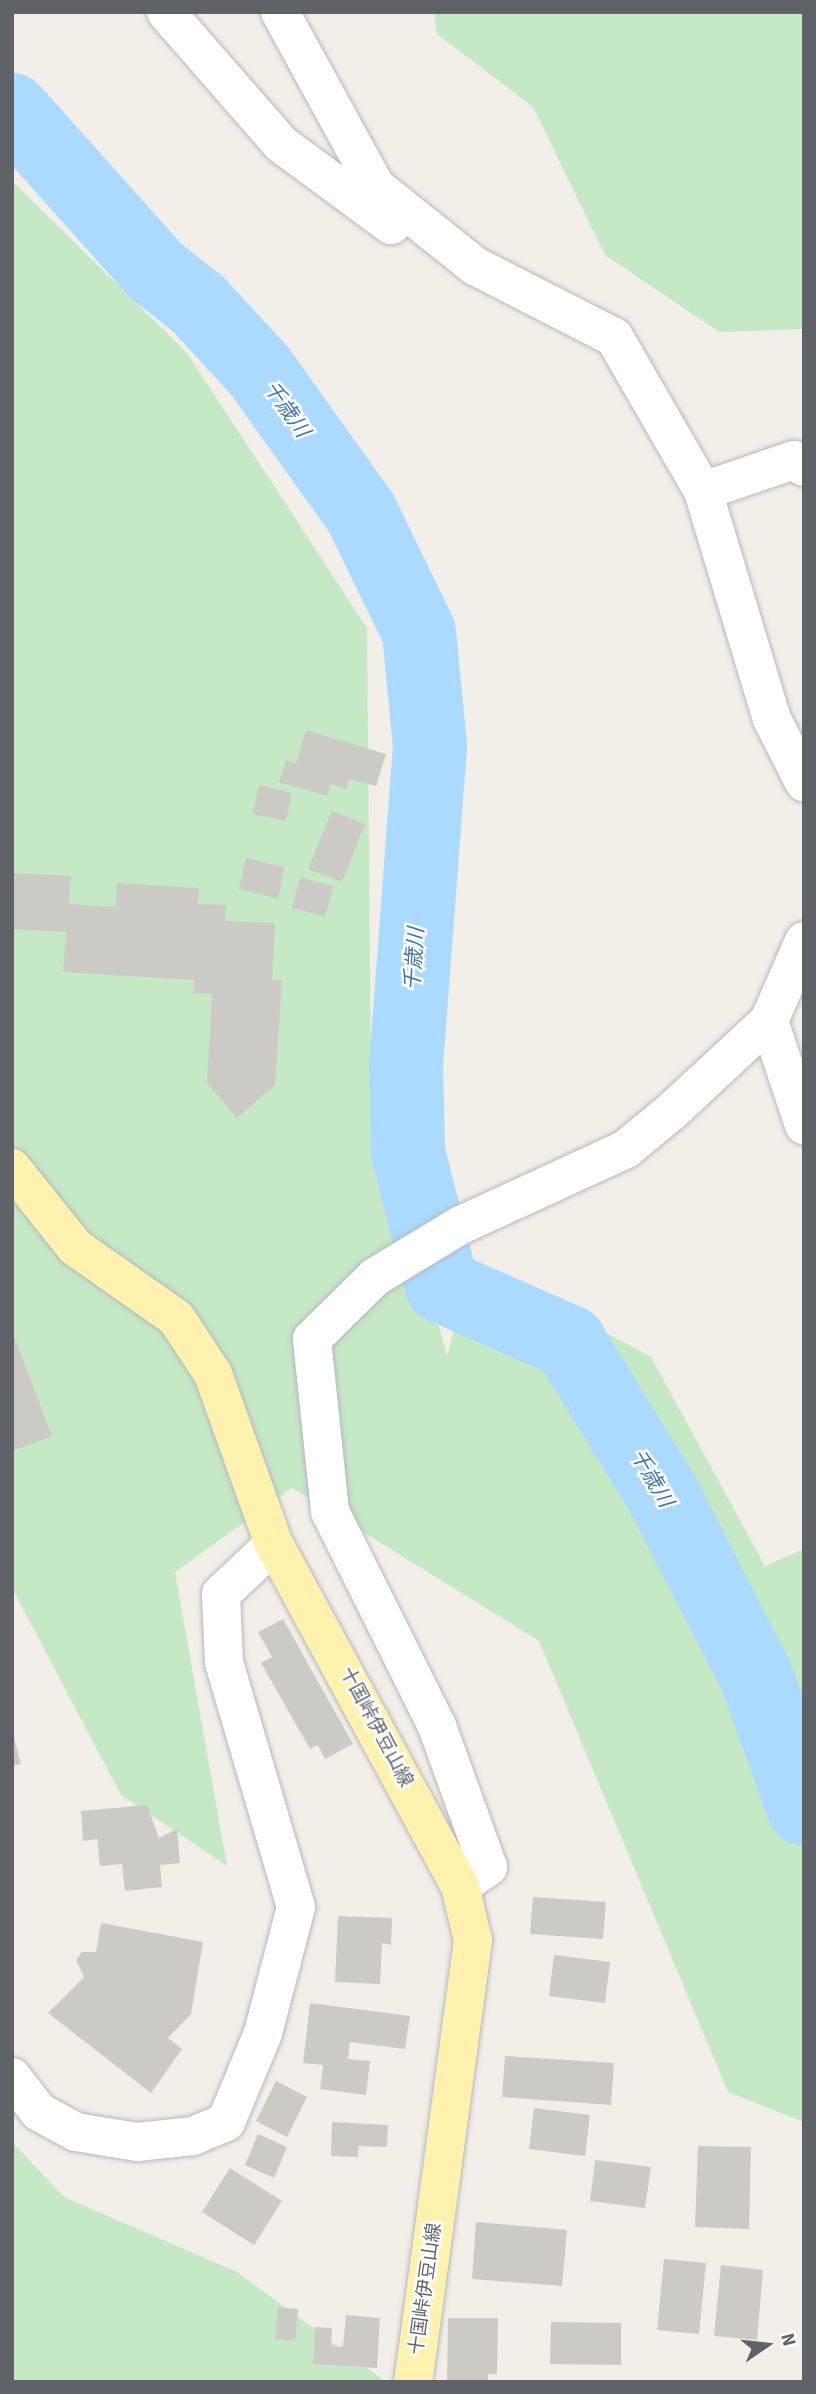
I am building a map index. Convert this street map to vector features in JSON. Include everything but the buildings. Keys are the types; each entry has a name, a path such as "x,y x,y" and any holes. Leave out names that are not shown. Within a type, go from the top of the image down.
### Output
{"main road":[{"name":"十国峠伊豆山線","path":"12,1168 75,1247 176,1318 212,1374 274,1545 460,1886 473,1940 413,2382"}],"street":[{"path":"166,12 281,144 423,249 452,248"},
{"path":"280,12 376,187 475,267 614,337 703,492 772,719 804,782"},
{"path":"703,492 794,460 804,467"},
{"path":"460,1886 488,1867 437,1726 330,1511 312,1339 375,1277 461,1225 626,1149 769,1021 804,941"},
{"path":"769,1021 804,1125"},
{"path":"12,2077 39,2112 76,2132 137,2142 193,2136 226,2122 263,2033 296,1906 224,1663 221,1594 274,1545"}],"green space":[{"path":"434,12 804,12 804,329 719,332 605,255 533,107 437,34"},
{"path":"12,181 187,353 367,628 371,1074 447,1356 473,1261 651,1357 765,1566 804,1549 804,2122 728,2092 539,1641 292,1488 175,1572 227,1866 121,1795 12,1588"},
{"path":"12,2142 64,2197 237,2272 386,2382 12,2382"}],"waterway":[{"name":"千歳川","path":"12,110 156,271 198,304 259,370 361,513 419,632 430,746 406,1065 408,1152 442,1286 569,1342 662,1493 756,1676 804,1809"}]}
